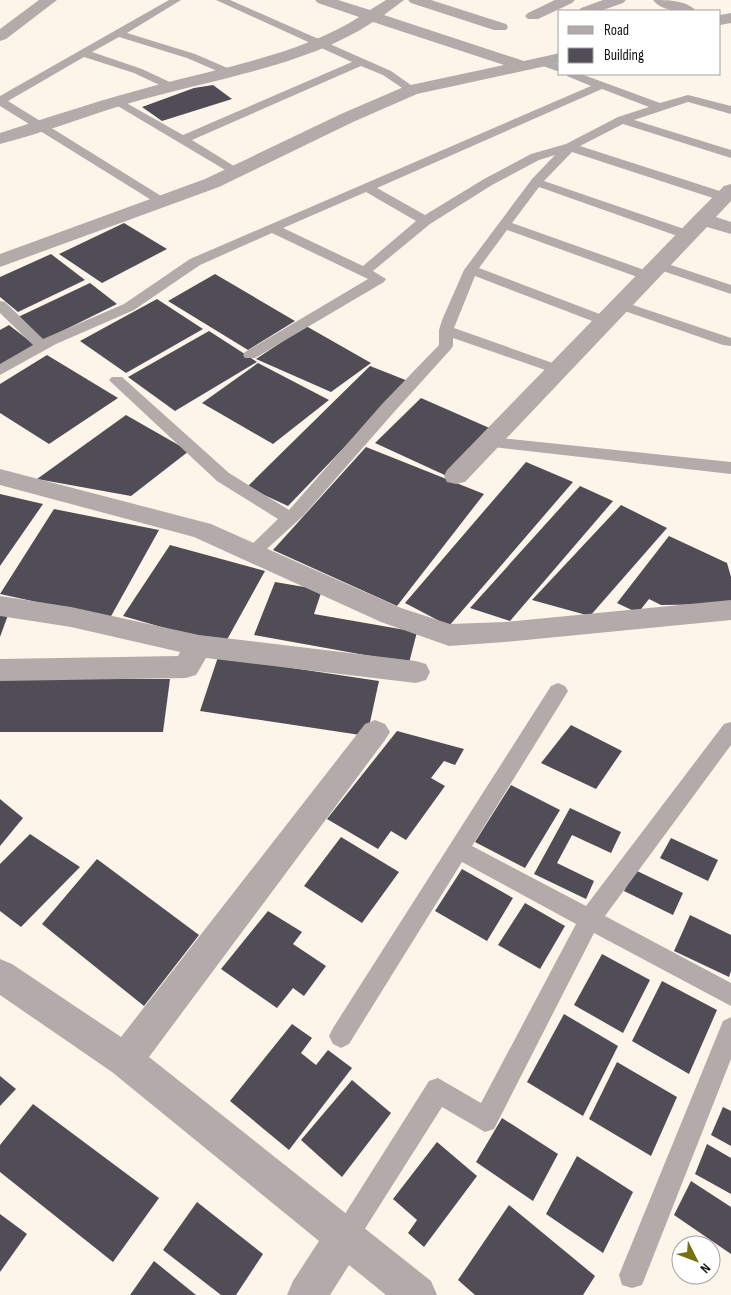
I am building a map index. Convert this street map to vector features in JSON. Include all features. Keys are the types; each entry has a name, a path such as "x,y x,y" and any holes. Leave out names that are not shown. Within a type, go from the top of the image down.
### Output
{"street":[{"path":"0,36 49,0"},
{"path":"323,0 523,66"},
{"path":"0,139 117,102 264,62 318,44 372,16 396,0"},
{"path":"416,0 500,27"},
{"path":"533,16 567,0"},
{"path":"589,10 618,0"},
{"path":"661,0 686,10"},
{"path":"0,262 212,183 347,118 412,90 558,58"},
{"path":"456,476 728,193"},
{"path":"695,227 731,228"},
{"path":"0,477 202,530 391,614 449,635 505,632 731,610"},
{"path":"0,606 71,617 199,646 416,672"},
{"path":"0,670 186,667 199,646"},
{"path":"125,1060 375,732"},
{"path":"0,975 125,1060 417,1295"},
{"path":"307,1295 345,1237"}],"lane":[{"path":"161,202 0,101 176,0"},
{"path":"221,0 387,73 412,90"},
{"path":"116,33 191,56 228,72"},
{"path":"83,53 138,71 172,87"},
{"path":"183,140 361,62"},
{"path":"541,62 558,68"},
{"path":"574,75 660,107"},
{"path":"0,370 42,346 129,307 195,262 602,86"},
{"path":"364,272 426,221 488,182 535,157 570,147 622,120 688,98 731,110"},
{"path":"117,102 236,171"},
{"path":"622,120 731,154"},
{"path":"252,553 289,518 446,346 446,330 471,270 536,182 570,147"},
{"path":"570,147 728,193"},
{"path":"536,182 695,227"},
{"path":"366,187 426,221"},
{"path":"505,225 654,271 731,290"},
{"path":"250,355 379,279 272,228"},
{"path":"471,270 606,321"},
{"path":"0,305 42,346"},
{"path":"621,305 728,342"},
{"path":"446,330 559,370"},
{"path":"118,380 223,477 289,518"},
{"path":"490,442 731,468"},
{"path":"341,1036 558,691"},
{"path":"345,1237 438,1090 485,1120 590,920 731,730"},
{"path":"458,849 731,995"},
{"path":"632,1275 731,1029"}],"building":[{"path":"213,85 232,99 162,121 142,107 194,88"},
{"path":"124,223 167,249 102,283 59,254"},
{"path":"51,254 85,280 18,312 0,297 0,277"},
{"path":"215,274 295,321 248,350 168,301"},
{"path":"90,283 117,304 44,340 16,318"},
{"path":"157,299 203,329 126,373 80,341"},
{"path":"9,325 36,346 0,365 0,330"},
{"path":"306,326 371,363 331,392 256,359"},
{"path":"209,331 257,362 175,411 128,377"},
{"path":"47,355 118,398 49,444 0,413 0,384"},
{"path":"258,363 329,400 273,444 202,403"},
{"path":"370,366 408,381 288,506 247,487"},
{"path":"421,398 494,430 449,477 375,443"},
{"path":"126,415 189,451 131,496 37,479"},
{"path":"366,447 484,494 397,606 273,550"},
{"path":"526,462 573,482 449,626 405,603"},
{"path":"580,486 613,501 510,621 470,608"},
{"path":"0,494 43,504 0,566"},
{"path":"621,505 667,528 590,616 532,600"},
{"path":"54,509 159,530 110,618 0,594"},
{"path":"669,536 727,563 731,577 731,604 661,605 649,599 638,613 617,603"},
{"path":"170,545 265,571 224,645 123,616"},
{"path":"275,582 322,590 314,614 417,632 409,663 254,635"},
{"path":"0,615 8,615 0,637"},
{"path":"218,657 379,681 367,736 200,711"},
{"path":"0,679 170,679 163,732 0,732"},
{"path":"571,725 622,751 596,789 541,763"},
{"path":"397,731 464,749 455,765 444,761 431,778 445,786 406,840 391,831 378,849 327,819"},
{"path":"511,785 560,810 525,868 475,842"},
{"path":"0,799 23,818 0,846"},
{"path":"570,808 621,832 611,853 572,835 557,863 594,881 586,899 534,874"},
{"path":"30,834 80,867 21,927 0,911 0,864"},
{"path":"341,837 399,872 362,923 304,886"},
{"path":"671,838 718,860 708,881 660,858"},
{"path":"97,859 199,935 144,1006 42,924"},
{"path":"462,869 513,898 487,941 435,911"},
{"path":"635,870 683,893 673,915 624,891"},
{"path":"525,903 565,926 540,969 498,945"},
{"path":"268,911 302,932 293,944 326,966 304,996 293,988 277,1008 221,969"},
{"path":"690,915 731,935 731,971 729,977 674,951"},
{"path":"602,954 650,980 623,1033 574,1005"},
{"path":"662,981 717,1010 689,1074 632,1041"},
{"path":"564,1014 618,1046 583,1116 527,1082"},
{"path":"292,1024 312,1038 301,1053 316,1065 328,1050 352,1068 289,1150 230,1101"},
{"path":"617,1062 677,1097 651,1156 589,1119"},
{"path":"0,1076 16,1089 0,1106"},
{"path":"352,1080 391,1113 342,1177 301,1140"},
{"path":"33,1104 159,1198 113,1262 0,1172 0,1145"},
{"path":"723,1107 731,1111 731,1146 711,1135"},
{"path":"502,1118 558,1154 533,1201 476,1162"},
{"path":"437,1142 477,1176 424,1247 408,1233 417,1220 393,1199"},
{"path":"707,1144 731,1158 731,1194 695,1174"},
{"path":"577,1156 633,1192 603,1253 546,1214"},
{"path":"691,1181 731,1207 731,1254 721,1247 721,1235 703,1235 674,1215"},
{"path":"197,1202 263,1254 236,1295 221,1295 163,1250"},
{"path":"509,1205 595,1276 583,1295 475,1295 458,1280"},
{"path":"0,1214 27,1234 0,1272"},
{"path":"154,1261 196,1295 130,1295"}]}
